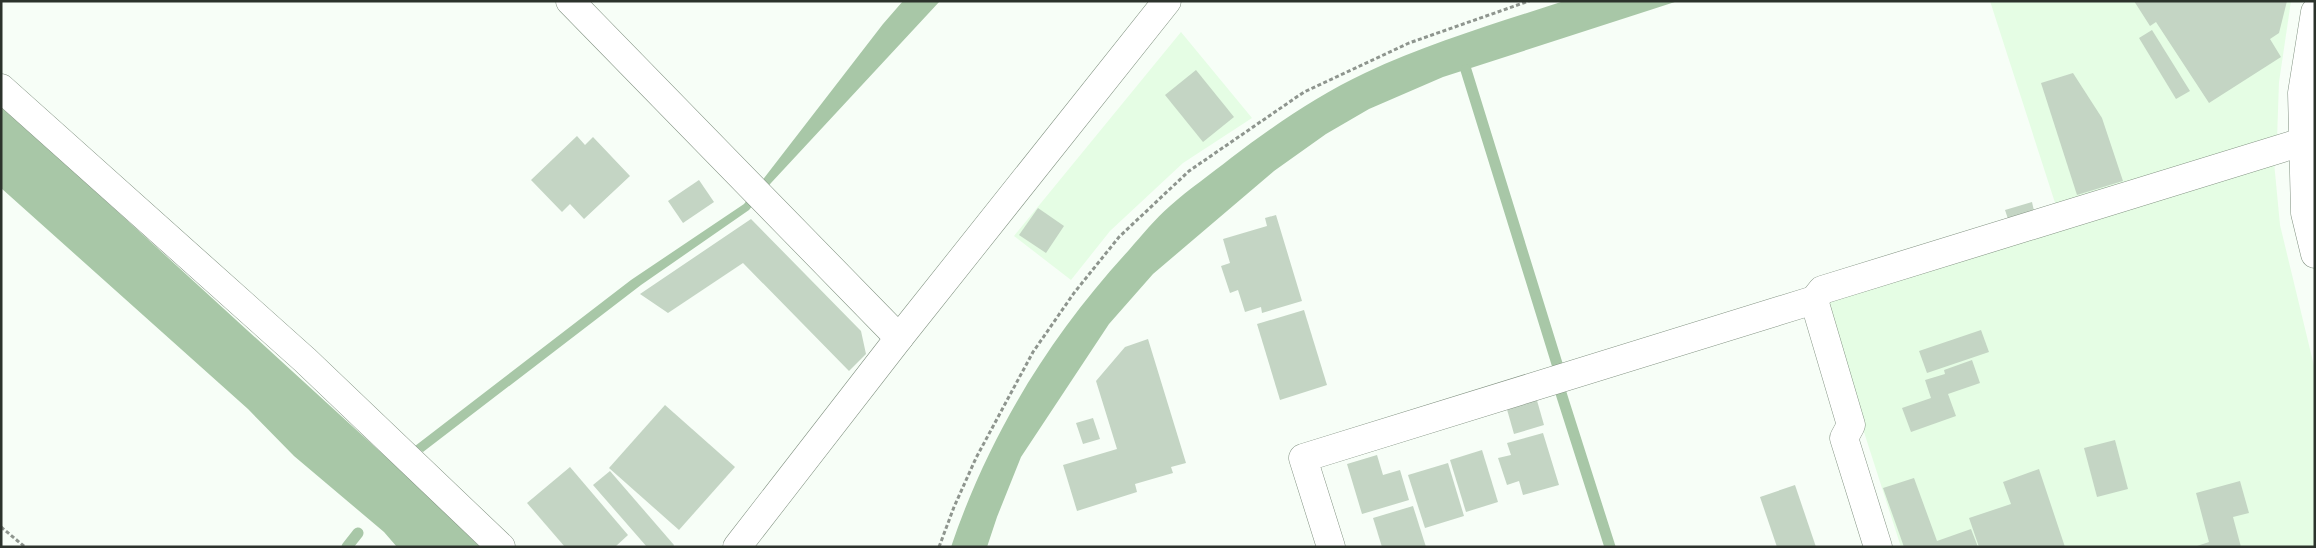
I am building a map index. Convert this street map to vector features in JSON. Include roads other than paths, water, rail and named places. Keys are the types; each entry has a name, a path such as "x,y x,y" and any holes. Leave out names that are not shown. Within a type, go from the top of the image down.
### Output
{"street":[{"path":"570,1 899,338"},
{"path":"737,547 899,338 1167,1"},
{"path":"2315,12 2302,93 2305,213 2315,254"},
{"path":"1,88 305,360 500,547"},
{"path":"1331,547 1303,458 1814,300 1822,290 2302,142"},
{"path":"1814,300 1851,425 1844,438 1878,547"}],"waterway":[{"path":"1466,70 1558,367"},
{"path":"1560,390 1610,547"},
{"path":"347,547 358,533"}]}
